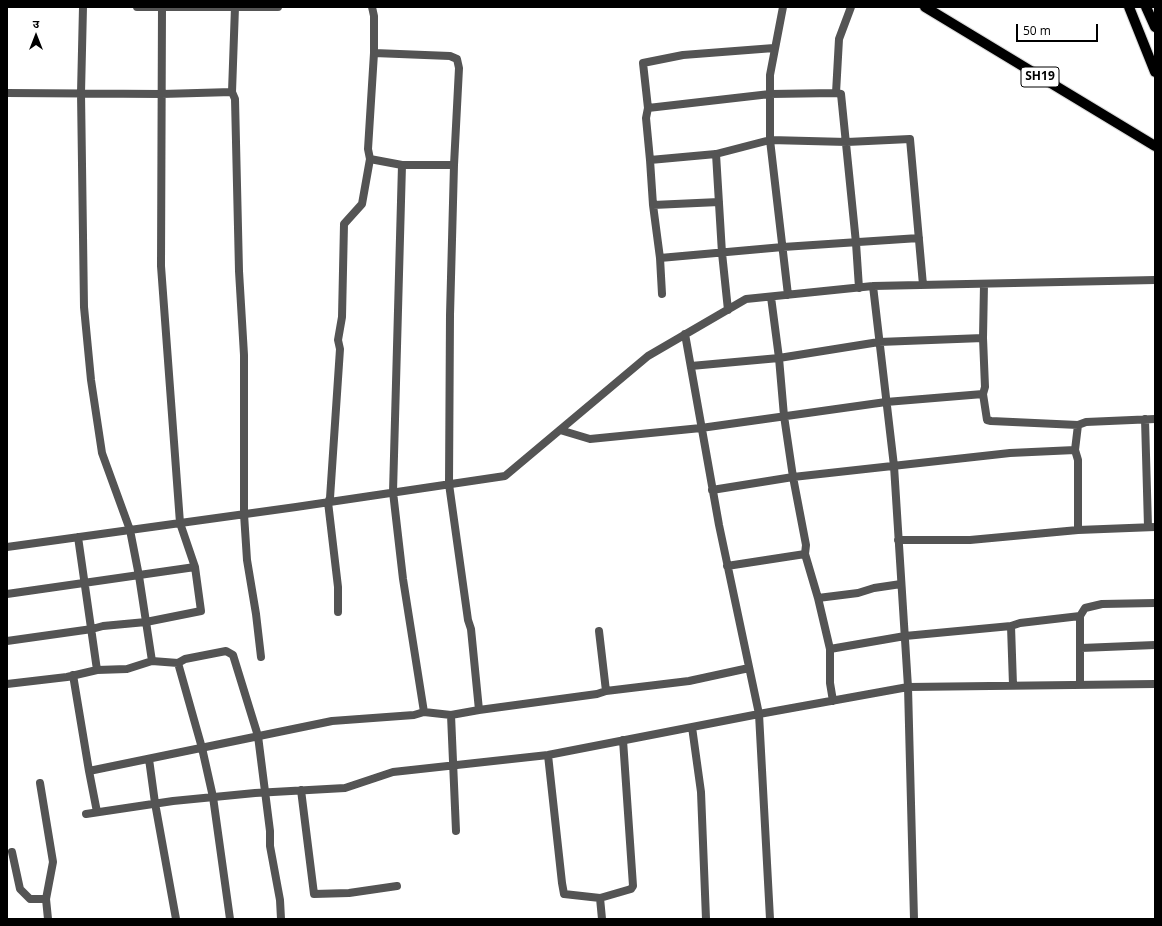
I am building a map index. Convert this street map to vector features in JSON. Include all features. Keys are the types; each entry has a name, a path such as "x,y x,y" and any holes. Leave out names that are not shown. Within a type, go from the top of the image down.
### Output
{"main road":[{"name":"SH19","path":"925,7 1155,146"},
{"path":"1128,7 1155,72"},
{"path":"1150,12 1155,27"}],"street":[{"path":"83,7 81,93 84,307 91,380 102,453 130,530 139,576 152,662"},
{"path":"137,7 278,7"},
{"path":"7,641 92,629 103,626 146,622 201,611 195,567 180,523 161,266 162,7"},
{"path":"235,7 232,92 235,99 239,271 244,355 244,514 247,560 261,657"},
{"path":"338,612 338,587 328,502 330,498 340,348 338,340 342,317 344,224 362,204 370,159 368,149 374,53 374,16 372,7"},
{"path":"783,7 770,75 770,140 788,295"},
{"path":"836,93 839,39 851,7"},
{"path":"662,294 660,258 653,205 646,118 648,108 644,63 683,55 774,48"},
{"path":"374,53 450,56 457,59 459,68 454,165 450,307 449,484 468,620 471,629 479,710"},
{"path":"7,93 162,94 232,92"},
{"path":"648,108 770,94 841,94 847,142 859,288"},
{"path":"650,160 716,154 770,140 847,142 910,139 923,285"},
{"path":"716,154 718,202 728,310"},
{"path":"370,159 402,165 454,165"},
{"path":"402,165 393,492 403,579 424,712"},
{"path":"653,205 718,202"},
{"path":"660,258 782,247 919,238"},
{"path":"7,547 505,476 648,356 746,299 873,286 1155,280"},
{"path":"984,284 983,338 985,387 983,394 987,420 1078,425 1086,422 1155,418"},
{"path":"873,286 894,466 908,687 914,919"},
{"path":"771,297 779,358 784,416 793,477 806,545 805,554 818,598 830,649 830,683 833,700"},
{"path":"685,334 712,490 758,714 770,919"},
{"path":"691,366 779,358 879,342 983,338"},
{"path":"560,430 590,439 702,427 886,402 983,394"},
{"path":"898,540 970,540 1078,530 1152,527 1145,419"},
{"path":"1078,425 1075,450 1078,460 1078,530"},
{"path":"712,490 793,477 1010,453 1075,450"},
{"path":"78,537 97,670"},
{"path":"727,566 805,554"},
{"path":"7,594 195,567"},
{"path":"818,598 858,593 874,588 901,584"},
{"path":"1080,685 1080,616 1085,608 1102,604 1155,603"},
{"path":"830,649 905,636 1011,626 1020,623 1080,616"},
{"path":"1011,626 1013,685"},
{"path":"599,631 606,691"},
{"path":"1081,648 1155,645"},
{"path":"7,684 67,677 97,670 127,669 152,662 178,663 185,659 226,651 233,655 258,736 270,831 270,846 280,900 281,919"},
{"path":"178,663 202,748 213,797 230,919"},
{"path":"89,771 332,720 414,715 424,712 451,715 597,694 606,691 689,682 749,668"},
{"path":"73,675 97,812"},
{"path":"86,814 155,803 213,797 265,792 344,788 393,772 548,755 758,714 908,687 1155,684"},
{"path":"451,715 456,831"},
{"path":"692,727 701,792 706,919"},
{"path":"548,755 564,894 600,898 631,889 633,886 624,740"},
{"path":"149,759 155,803 176,919"},
{"path":"40,783 52,862 46,899 48,919"},
{"path":"301,790 314,894 349,893 397,886"},
{"path":"12,852 20,889 30,899 46,899"},
{"path":"600,898 602,919"}]}
